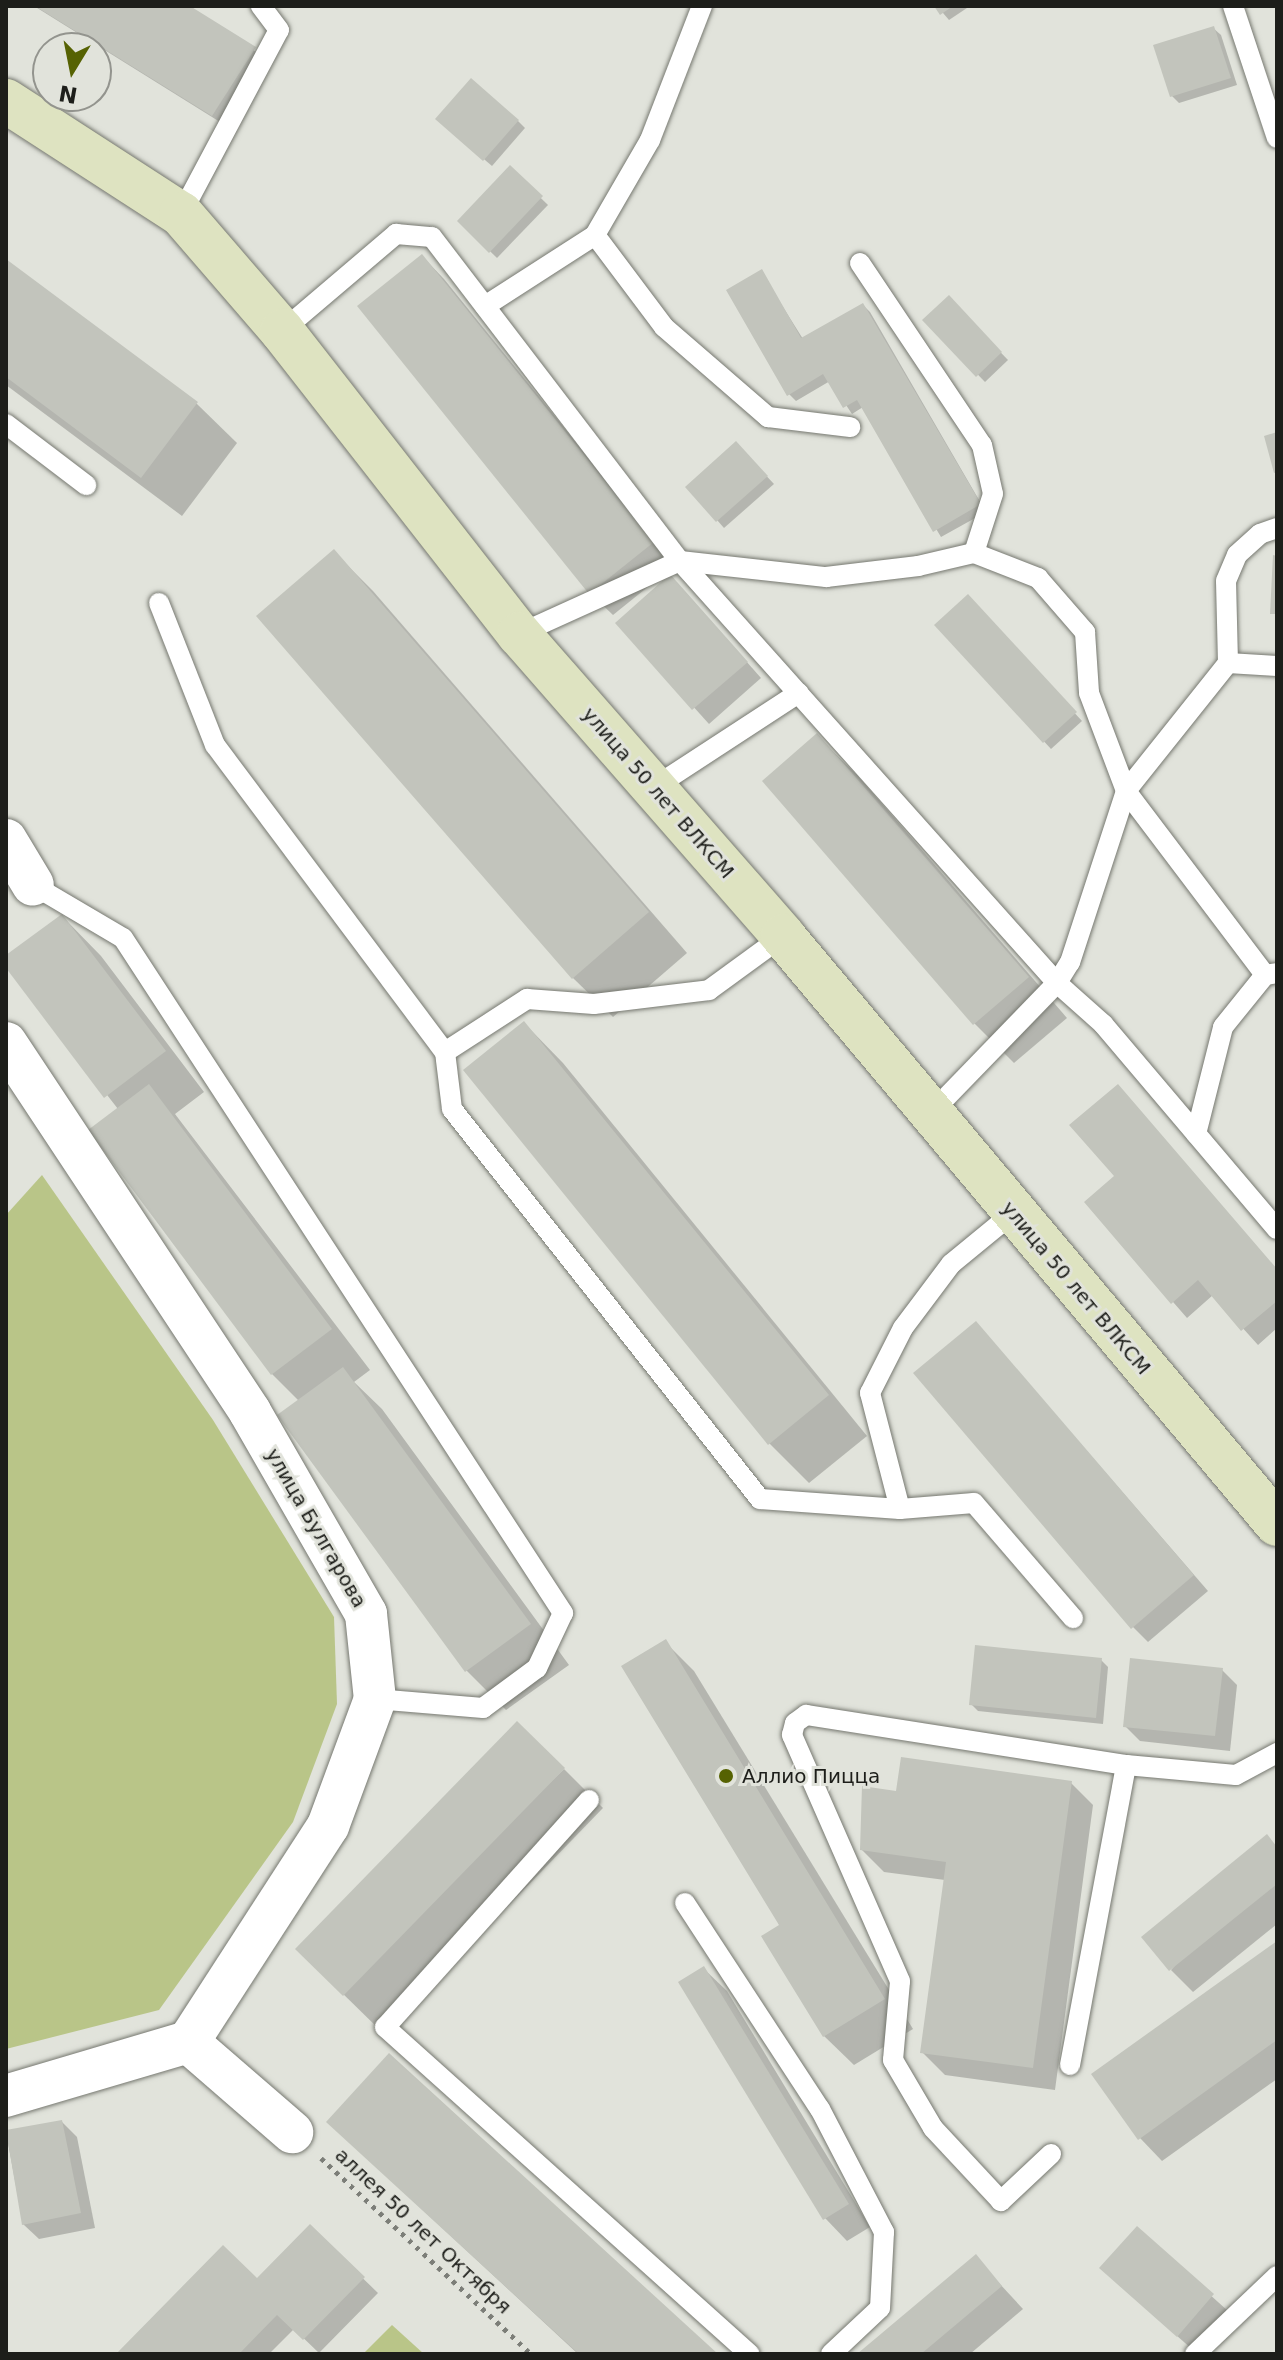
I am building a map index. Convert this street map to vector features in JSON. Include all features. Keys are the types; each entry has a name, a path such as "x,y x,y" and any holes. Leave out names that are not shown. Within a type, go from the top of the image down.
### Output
{"street":[{"name":"улица 50 лет ВЛКСМ","path":"6,101 181,214 282,331 519,634 783,936 1277,1524"},
{"path":"6,840 33,885"},
{"name":"улица Булгарова","path":"6,1043 250,1412 366,1614 375,1699 328,1826 188,2042"},
{"path":"6,2096 188,2042 292,2132"}],"lane":[{"path":"181,214 279,30 261,6"},
{"path":"485,306 595,235 650,140 702,6"},
{"path":"1233,6 1277,138"},
{"path":"282,331 396,234 432,237 680,561 1057,983 1103,1024 1277,1229"},
{"path":"595,235 664,327 768,417 850,427"},
{"path":"860,263 982,445 993,494 974,553"},
{"path":"6,424 86,485"},
{"path":"931,1113 1057,983 1070,962 1126,791 1228,663 1226,581 1237,555 1260,534 1277,528"},
{"path":"519,634 680,561 826,577 918,566 974,553 1038,578 1085,632 1089,693 1126,791 1271,974 1223,1027 1196,1134"},
{"path":"159,603 215,745 445,1052 452,1109 760,1499 900,1509 974,1503 1073,1618"},
{"path":"1228,663 1277,666"},
{"path":"653,788 799,693"},
{"path":"33,885 123,938 563,1613 537,1668 483,1708 375,1699"},
{"path":"445,1052 527,999 594,1004 709,990 783,936"},
{"path":"900,1509 870,1393 903,1328 951,1264 1013,1213"},
{"path":"1051,2154 1001,2201 933,2128 893,2060 900,1981 827,1807 792,1735 795,1723 806,1715 1126,1765 1236,1775 1277,1753"},
{"path":"1070,2065 1126,1765"},
{"path":"589,1800 385,2027 750,2354"},
{"path":"685,1903 820,2109 884,2232 880,2308 831,2354"},
{"path":"1197,2353 1277,2276"}],"path":[{"name":"аллея 50 лет Октября","path":"292,2132 531,2354"}],"green space":[{"path":"42,1175 213,1420 334,1617 337,1704 293,1822 159,2010 6,2049 6,1215"},
{"path":"392,2325 424,2354 363,2354"}],"building":[{"path":"35,6 190,6 256,47 212,116 112,54 112,32 77,32"},
{"path":"934,6 953,6 940,15"},
{"path":"1214,26 1231,78 1170,97 1153,45"},
{"path":"471,78 519,120 483,161 435,119"},
{"path":"510,165 543,196 489,253 457,221"},
{"path":"422,254 654,542 589,594 357,306"},
{"path":"6,259 198,402 141,478 6,377"},
{"path":"762,269 801,338 863,303 981,504 933,532 857,400 843,408 823,374 787,396 726,290"},
{"path":"949,295 1002,352 976,377 922,320"},
{"path":"1277,432 1277,472 1274,473 1264,436"},
{"path":"736,441 768,476 716,522 685,487"},
{"path":"334,549 649,912 572,979 256,616"},
{"path":"1273,555 1277,556 1277,614 1270,614"},
{"path":"670,574 748,662 692,710 615,623"},
{"path":"968,594 1077,712 1043,743 934,625"},
{"path":"817,733 1029,977 973,1025 762,781"},
{"path":"62,914 166,1051 104,1098 6,968 6,955"},
{"path":"524,1021 829,1395 768,1445 463,1070"},
{"path":"149,1084 332,1329 271,1375 88,1130"},
{"path":"1118,1084 1277,1269 1277,1301 1241,1331 1198,1280 1171,1304 1084,1202 1114,1176 1069,1125"},
{"path":"976,1321 1194,1575 1131,1629 913,1373"},
{"path":"343,1367 531,1624 465,1672 277,1415"},
{"path":"666,1639 885,1999 823,2037 761,1936 779,1925 621,1666"},
{"path":"975,1645 1102,1658 1096,1718 969,1705"},
{"path":"1130,1658 1223,1668 1215,1736 1123,1727"},
{"path":"517,1721 565,1768 343,1996 295,1949"},
{"path":"901,1757 1072,1781 1033,2068 920,2053 946,1862 860,1850 862,1786 896,1791"},
{"path":"1267,1834 1277,1847 1277,1884 1169,1971 1141,1937"},
{"path":"1277,1941 1277,2040 1138,2140 1091,2074"},
{"path":"704,1966 849,2204 823,2220 678,1982"},
{"path":"389,2053 718,2354 579,2354 326,2122"},
{"path":"62,2120 81,2213 22,2225 6,2130"},
{"path":"310,2224 365,2277 303,2340 277,2315 239,2354 116,2354 223,2245 257,2278"},
{"path":"1137,2226 1214,2294 1177,2337 1099,2268"},
{"path":"976,2254 1002,2286 921,2354 857,2354"}],"place":[{"name":"Аллио Пицца","path":"726,1776"}]}
